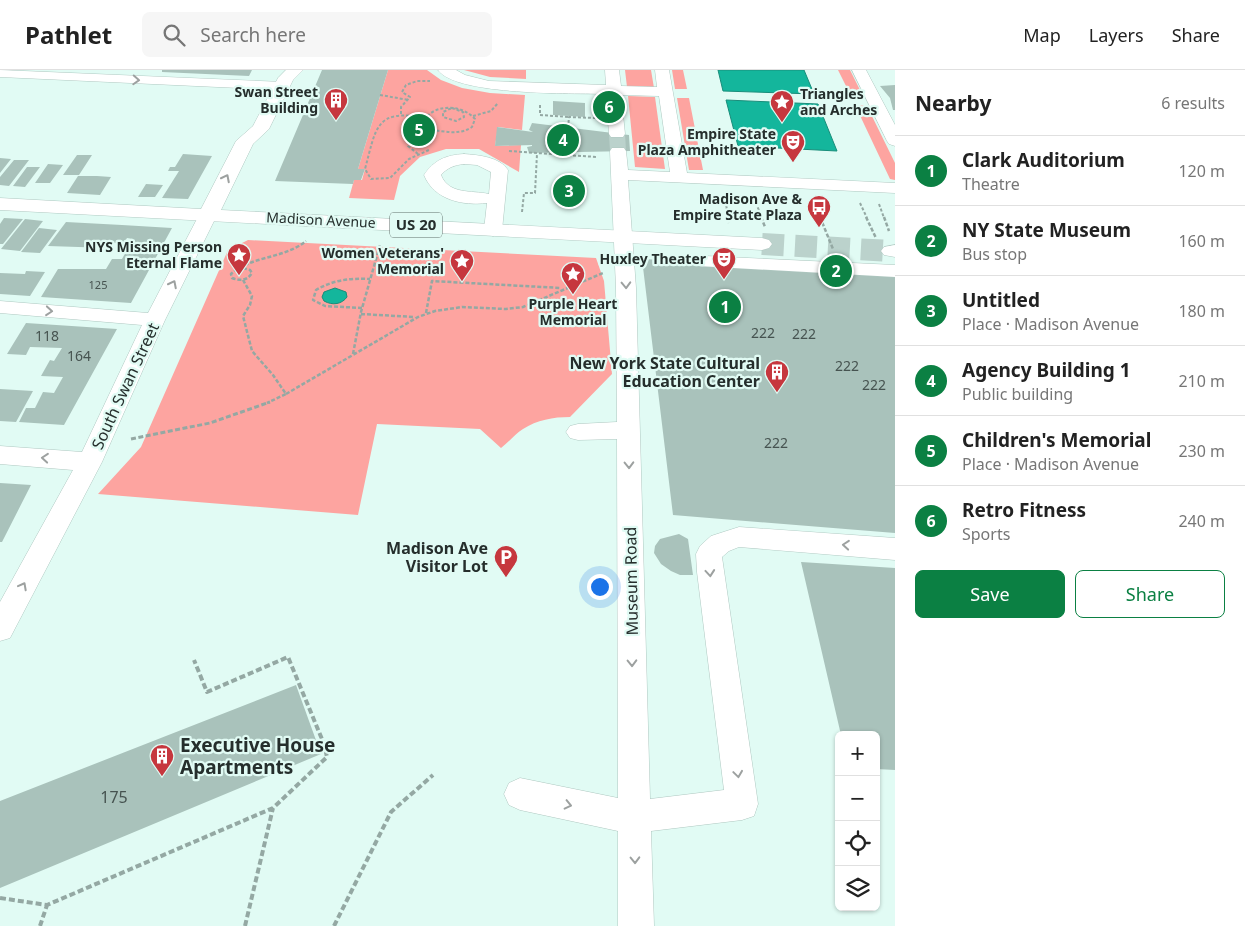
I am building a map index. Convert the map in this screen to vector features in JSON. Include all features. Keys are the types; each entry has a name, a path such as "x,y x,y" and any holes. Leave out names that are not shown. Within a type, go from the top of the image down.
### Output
{"main road":[{"name":"South Swan Street","path":"245,141 244,129 253,106 272,70"},
{"name":"South Swan Street","path":"208,215 245,141 260,129 286,78 295,70"},
{"name":"Madison Avenue","path":"0,204 762,244"}],"street":[{"path":"445,70 460,78 479,83 544,88 666,92"},
{"path":"612,70 616,127"},
{"path":"662,70 680,178"},
{"path":"859,70 895,141"},
{"path":"0,73 283,86"},
{"path":"485,198 451,194 440,190 434,183 432,176 436,168 445,162 457,159 483,161 500,170 493,230"},
{"path":"619,161 680,178 895,188"},
{"name":"Museum Road","path":"619,161 626,288 636,926"},
{"name":"South Swan Street","path":"0,629 90,462 155,320 208,215"},
{"path":"705,262 895,271"},
{"path":"0,307 155,320"},
{"path":"578,432 628,431"},
{"path":"0,454 90,462"},
{"path":"520,794 611,814 634,817 742,804 709,554 720,543 739,537 895,549"}],"path":[{"path":"409,100 410,97 402,92 403,86 407,83 423,80 435,84"},
{"path":"544,88 540,97 540,115 569,117 616,127"},
{"path":"380,95 409,100"},
{"path":"401,114 401,108 409,100"},
{"path":"473,116 494,109 497,105 497,100"},
{"path":"452,108 463,112 464,117 456,121 443,118 443,112 452,108"},
{"path":"452,108 465,110 473,116 475,123 472,127 461,132 444,133 429,129 411,135 408,140 408,146 418,154 409,159 390,178 371,179 365,169 380,122 386,116 401,114 424,118 431,112 452,108"},
{"path":"568,128 569,117"},
{"path":"424,118 423,122 429,129"},
{"path":"461,132 464,135"},
{"path":"566,153 565,155 619,161"},
{"path":"522,209 524,193 535,193 536,154"},
{"path":"724,196 729,223"},
{"path":"878,200 891,244"},
{"path":"814,201 836,256"},
{"path":"243,268 248,269 252,273 249,278 235,280 231,274 234,271 261,259 295,249 306,241"},
{"path":"352,355 362,308 380,245"},
{"path":"131,439 203,425 241,414 286,394 426,313 453,307 510,310 523,307 607,271"},
{"path":"362,308 325,306 313,300 316,290 326,283 339,279 370,279"},
{"path":"243,280 252,296 250,305 243,316 252,351 273,375 286,394"},
{"path":"426,313 432,281 564,288"},
{"path":"361,314 418,317"},
{"path":"0,898 47,905 273,808 327,757 324,744 288,657 207,692 194,660"},
{"path":"334,926 391,812 433,775"},
{"path":"245,926 273,808"},
{"path":"40,926 47,905"}],"shaded area":[{"path":"388,70 427,70 441,80 462,88 490,93 525,95 522,130 498,127 495,146 521,145 519,172 479,149 446,149 420,157 400,176 394,200 349,198 354,180 362,180 365,169 358,169"},
{"path":"464,70 526,70 526,79 490,77"},
{"path":"625,70 651,70 654,88 627,87"},
{"path":"672,70 683,70 687,89 675,89"},
{"path":"718,70 804,70 814,94 723,91"},
{"path":"838,70 850,70 863,96 851,96"},
{"path":"628,96 655,97 665,169 635,167"},
{"path":"677,98 689,98 703,170 689,170"},
{"path":"726,100 818,104 837,151 738,146"},
{"path":"855,105 867,106 895,163 895,180 890,179"},
{"path":"248,240 596,258 604,281 612,374 570,417 551,418 534,423 520,431 501,448 480,429 377,424 358,515 98,494 141,447 228,250"},
{"path":"335,288 346,292 347,297 337,303 324,301 322,297 324,292"}],"building":[{"path":"162,70 252,70 249,76 162,72"},
{"name":"Swan Street Building","path":"322,70 388,70 358,169 365,169 361,180 354,180 353,184 275,181"},
{"path":"895,85 895,110 893,110 890,98 880,86"},
{"path":"553,101 585,103 585,117 553,115"},
{"path":"532,123 629,135 630,151 529,153 527,147 532,145 495,146 497,127 533,132 529,130"},
{"path":"183,154 212,156 188,199 162,198 179,171 168,171 170,167 175,167"},
{"path":"77,155 92,155 79,175 63,175"},
{"path":"0,158 11,159 0,173"},
{"path":"14,160 29,160 9,186 0,185 0,177"},
{"path":"48,164 63,165 50,183 35,183"},
{"path":"27,167 40,167 25,187 13,186"},
{"path":"78,176 111,177 100,195 67,193"},
{"path":"146,184 163,185 155,197 138,197"},
{"path":"4,218 23,219 3,244 0,244 0,224"},
{"path":"25,219 43,221 20,251 1,249"},
{"path":"66,222 172,228 131,303 41,297 58,269 106,269 112,259 122,259 133,239 127,238 124,243 111,243 109,248 48,246"},
{"path":"39,228 57,230 40,253 21,252"},
{"name":"New York State Cultural Education Center","path":"642,259 895,271 895,533 673,515"},
{"path":"26,271 45,272 30,296 0,294 0,273 25,274"},
{"path":"26,323 117,329 64,425 19,422 26,408 35,408 43,392 54,393 63,377 41,376 50,360 54,361 62,348 30,347 26,355 7,354"},
{"path":"0,389 33,391 16,422 0,421"},
{"path":"0,483 31,485 2,542 0,542"},
{"path":"679,534 688,539 693,575 680,575 671,571 661,564 654,553 655,546 660,539"},
{"path":"801,562 895,568 895,770 880,769 880,731 840,731"},
{"name":"Executive House Apartments","path":"296,685 321,754 0,888 0,801"}],"tunnel":[{"path":"617,134 618,151"},
{"path":"762,244 891,251"}],"place":[{"name":"Retro Fitness","path":"609,107"},
{"name":"Swan Street Building","path":"336,121"},
{"name":"Triangles and Arches","path":"782,123"},
{"name":"Children's Memorial","path":"419,130"},
{"name":"Agency Building 1","path":"563,140"},
{"name":"Empire State Plaza Amphitheater","path":"793,163"},
{"name":"Untitled","path":"569,191"},
{"name":"Madison Ave & Empire State Plaza","path":"819,228"},
{"name":"NY State Museum","path":"836,271"},
{"name":"NYS Missing Person Eternal Flame","path":"239,276"},
{"name":"Huxley Theater","path":"724,280"},
{"name":"Women Veterans' Memorial","path":"462,282"},
{"name":"Purple Heart Memorial","path":"573,295"},
{"name":"Clark Auditorium","path":"725,307"},
{"name":"New York State Cultural Education Center","path":"777,393"},
{"name":"Madison Ave Visitor Lot","path":"506,578"},
{"name":"Executive House Apartments","path":"162,777"}]}
